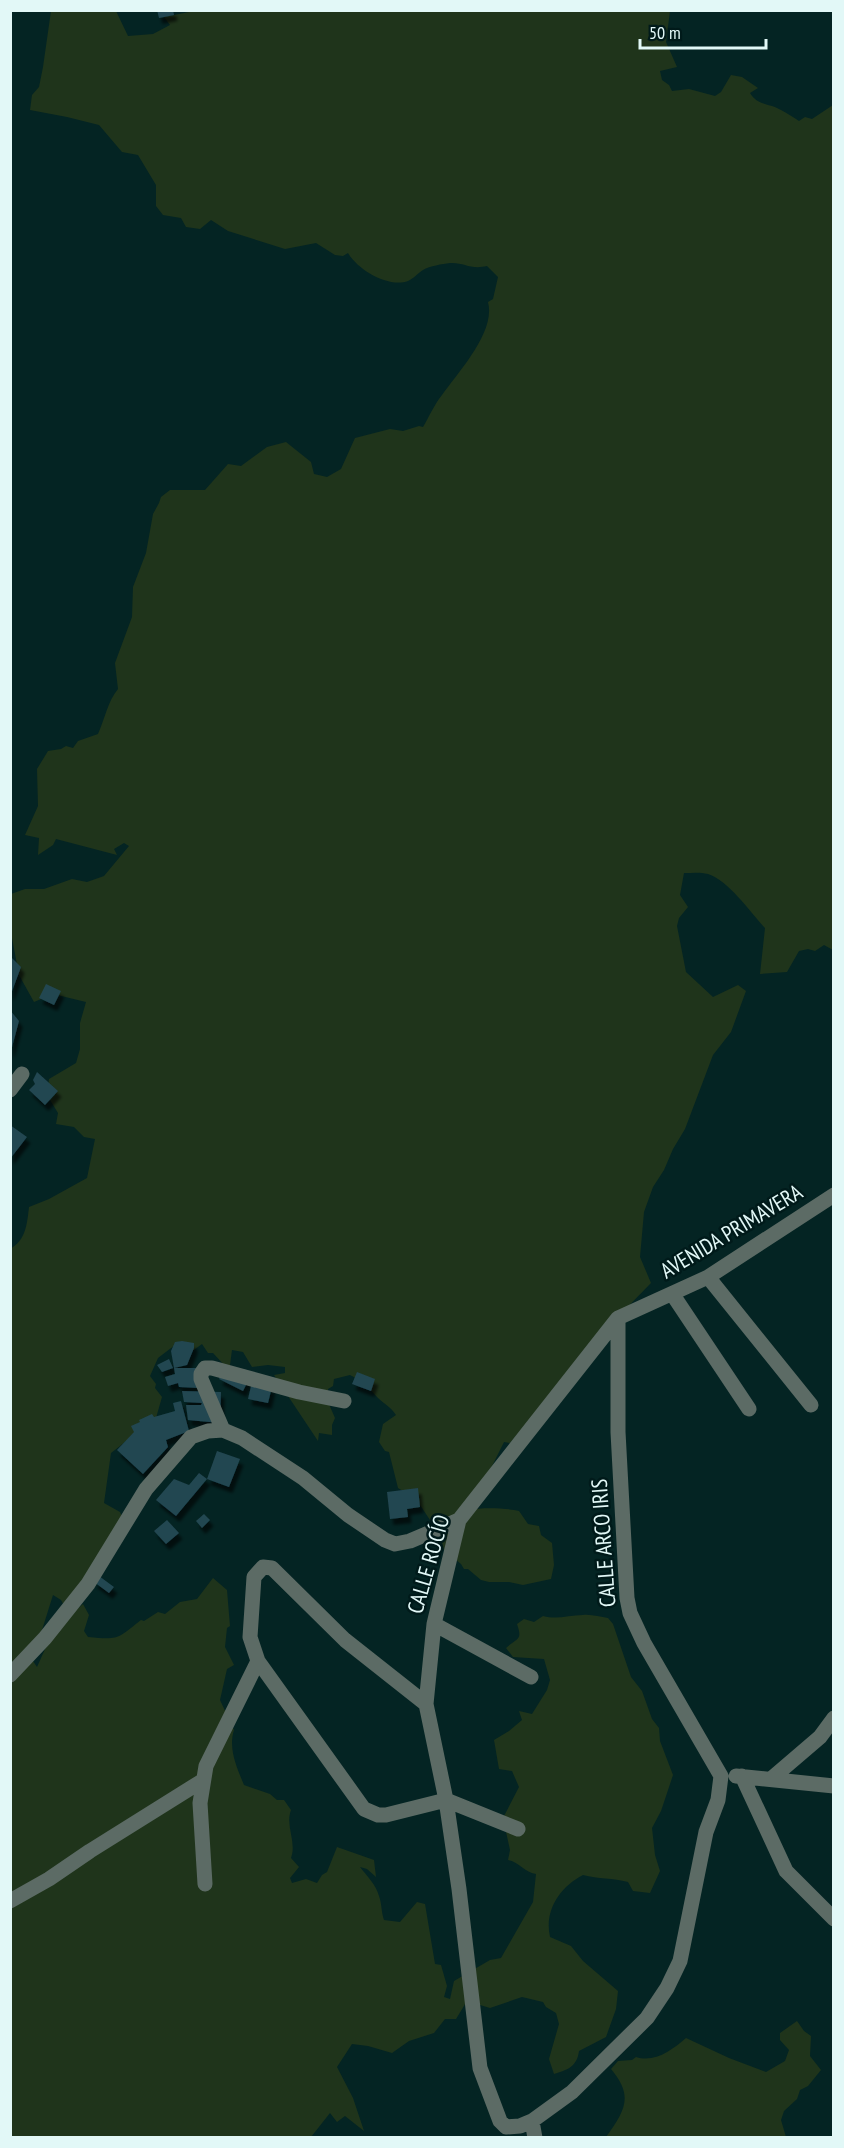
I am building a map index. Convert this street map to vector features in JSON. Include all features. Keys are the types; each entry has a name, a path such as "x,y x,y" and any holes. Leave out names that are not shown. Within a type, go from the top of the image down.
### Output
{"street":[{"path":"10,1089 22,1074"},
{"name":"AVENIDA PRIMAVERA","path":"618,1318 673,1295 708,1277 834,1195"},
{"path":"708,1277 812,1405"},
{"path":"673,1295 749,1409"},
{"name":"CALLE ROCÍO","path":"532,2121 512,2128 506,2127 500,2121 480,2068 446,1800 426,1704 434,1624 459,1520 618,1318"},
{"name":"CALLE ARCO IRIS","path":"618,1318 618,1432 627,1598 630,1613 644,1643 721,1776"},
{"path":"223,1430 201,1379 205,1368 344,1401"},
{"path":"10,1675 45,1638 88,1584 146,1489 191,1437 200,1433 223,1430 242,1438 303,1478 348,1515 385,1540 395,1544 459,1520"},
{"path":"426,1704 345,1640 272,1568 263,1567 254,1578 250,1637 258,1661 364,1809 378,1815 386,1815 446,1800 518,1829"},
{"path":"434,1624 531,1677"},
{"path":"205,1884 200,1803 202,1781 215,1745 258,1661"},
{"path":"771,1779 820,1737 834,1718"},
{"path":"535,2138 532,2121 572,2092 622,2043 647,2018 667,1988 680,1961 706,1833 718,1800 721,1776 742,1776 834,1786"},
{"path":"742,1776 786,1871 834,1919"},
{"path":"10,1901 49,1879 202,1781"}],"green space":[{"path":"51,11 116,11 128,36 153,34 170,25 164,17 190,11 670,11 666,42 677,67 660,71 662,80 669,85 672,91 689,89 715,96 721,92 731,75 742,77 758,88 750,93 757,100 799,121 805,117 812,119 833,105 833,950 824,945 815,951 808,949 799,951 787,972 760,974 765,928 724,883 705,873 684,873 680,895 688,907 679,918 677,926 686,972 713,997 738,985 746,991 731,1032 713,1055 685,1129 653,1187 644,1212 640,1257 651,1283 612,1323 510,1443 504,1442 470,1510 494,1508 519,1511 528,1524 539,1526 541,1535 552,1543 554,1565 551,1579 523,1585 481,1580 468,1569 464,1569 444,1550 440,1535 416,1499 398,1488 389,1452 385,1451 379,1442 383,1424 396,1415 365,1385 350,1375 334,1379 333,1386 328,1389 328,1402 335,1418 332,1435 319,1433 318,1441 274,1375 285,1373 285,1367 268,1365 252,1367 243,1352 232,1350 230,1365 226,1367 213,1353 208,1353 202,1344 187,1355 175,1345 158,1358 150,1376 162,1397 156,1418 111,1453 104,1503 120,1512 126,1526 66,1609 61,1600 53,1595 42,1630 29,1655 37,1667 54,1629 83,1604 89,1615 84,1631 88,1637 117,1637 141,1620 144,1621 158,1612 165,1614 180,1602 197,1599 213,1578 227,1590 230,1626 227,1628 225,1647 234,1665 227,1669 220,1700 234,1730 232,1744 234,1758 244,1785 270,1794 277,1800 284,1800 291,1810 289,1822 293,1846 291,1858 299,1867 290,1878 292,1883 306,1879 317,1883 327,1872 337,1847 374,1860 376,1877 367,1869 360,1867 378,1892 384,1920 400,1922 417,1902 425,1904 435,1964 441,1965 447,1986 444,1997 450,1999 454,1981 490,1960 501,1958 533,1902 536,1874 508,1860 510,1850 503,1818 519,1787 512,1771 499,1769 494,1740 522,1720 519,1711 532,1714 547,1690 550,1680 544,1659 513,1657 506,1648 518,1639 517,1624 524,1619 534,1622 543,1616 589,1615 608,1618 613,1624 631,1677 642,1691 652,1719 659,1728 660,1741 673,1775 661,1811 652,1828 655,1855 660,1871 650,1893 633,1891 628,1882 583,1875 561,1893 549,1918 550,1937 571,1946 583,1961 618,1991 616,2009 606,2037 579,2051 574,2064 554,2074 549,2059 559,2024 556,2013 546,2007 543,2002 522,1997 490,2008 467,2001 456,2019 445,2019 434,2033 409,2041 392,2053 352,2044 337,2067 353,2098 364,2131 345,2116 337,2122 330,2113 311,2137 11,2137 10,1249 23,1236 29,1207 87,1178 95,1139 84,1137 74,1127 56,1124 58,1113 47,1095 49,1079 76,1063 80,1049 80,1023 86,1002 53,994 34,1002 19,975 11,937 11,894 25,889 44,889 72,879 87,882 104,876 129,846 124,843 114,849 117,855 56,839 53,845 38,855 39,838 25,835 38,806 37,769 48,751 66,746 73,748 78,741 98,734 109,704 118,689 115,663 132,617 133,587 146,553 153,514 161,497 170,490 205,490 228,464 241,466 267,447 286,442 311,462 314,474 327,477 341,469 355,438 390,429 403,431 423,427 436,403 481,339 489,314 488,302 493,299 498,277 487,266 476,267 450,263 421,271 408,281 392,282 366,271 348,253 343,256 335,255 316,243 285,249 228,231 211,220 200,229 186,227 181,218 163,215 156,206 156,185 138,155 122,152 99,125 30,110 32,95 39,87"},
{"path":"797,2021 811,2036 810,2056 821,2070 808,2086 800,2090 797,2099 784,2111 781,2120 786,2137 606,2137 618,2119 624,2103 623,2087 611,2069 618,2061 632,2060 636,2057 656,2057 669,2051 686,2038 766,2072 785,2061 789,2050 780,2040 780,2033"}],"building":[{"path":"157,10 173,10 174,15 159,18"},
{"path":"10,956 21,967 11,994 10,994"},
{"path":"46,984 61,991 54,1005 39,998"},
{"path":"10,1010 19,1021 11,1051 10,1051"},
{"path":"37,1072 58,1091 45,1105 29,1090 35,1084 33,1080"},
{"path":"10,1125 27,1137 10,1159"},
{"path":"175,1342 194,1343 194,1348 187,1365 174,1368 171,1351"},
{"path":"169,1359 173,1368 162,1372 157,1365"},
{"path":"174,1368 200,1368 199,1388 179,1387 178,1383 168,1386 165,1377 175,1374"},
{"path":"224,1370 250,1377 243,1391 219,1379"},
{"path":"357,1372 375,1379 371,1391 352,1384"},
{"path":"252,1382 272,1387 268,1403 248,1399"},
{"path":"182,1391 221,1392 220,1423 188,1420 186,1405 201,1405 202,1403 184,1402"},
{"path":"181,1401 189,1431 166,1440 168,1447 143,1474 117,1450 134,1432 131,1426 152,1414 154,1417 175,1411 173,1403"},
{"path":"217,1451 240,1459 229,1487 207,1479"},
{"path":"199,1473 207,1479 176,1516 156,1500 174,1479 189,1485"},
{"path":"418,1488 420,1507 407,1509 408,1517 390,1519 387,1492"},
{"path":"204,1514 210,1520 202,1528 196,1521"},
{"path":"167,1520 179,1533 166,1544 154,1531"},
{"path":"99,1576 114,1587 109,1593 94,1582"}]}
